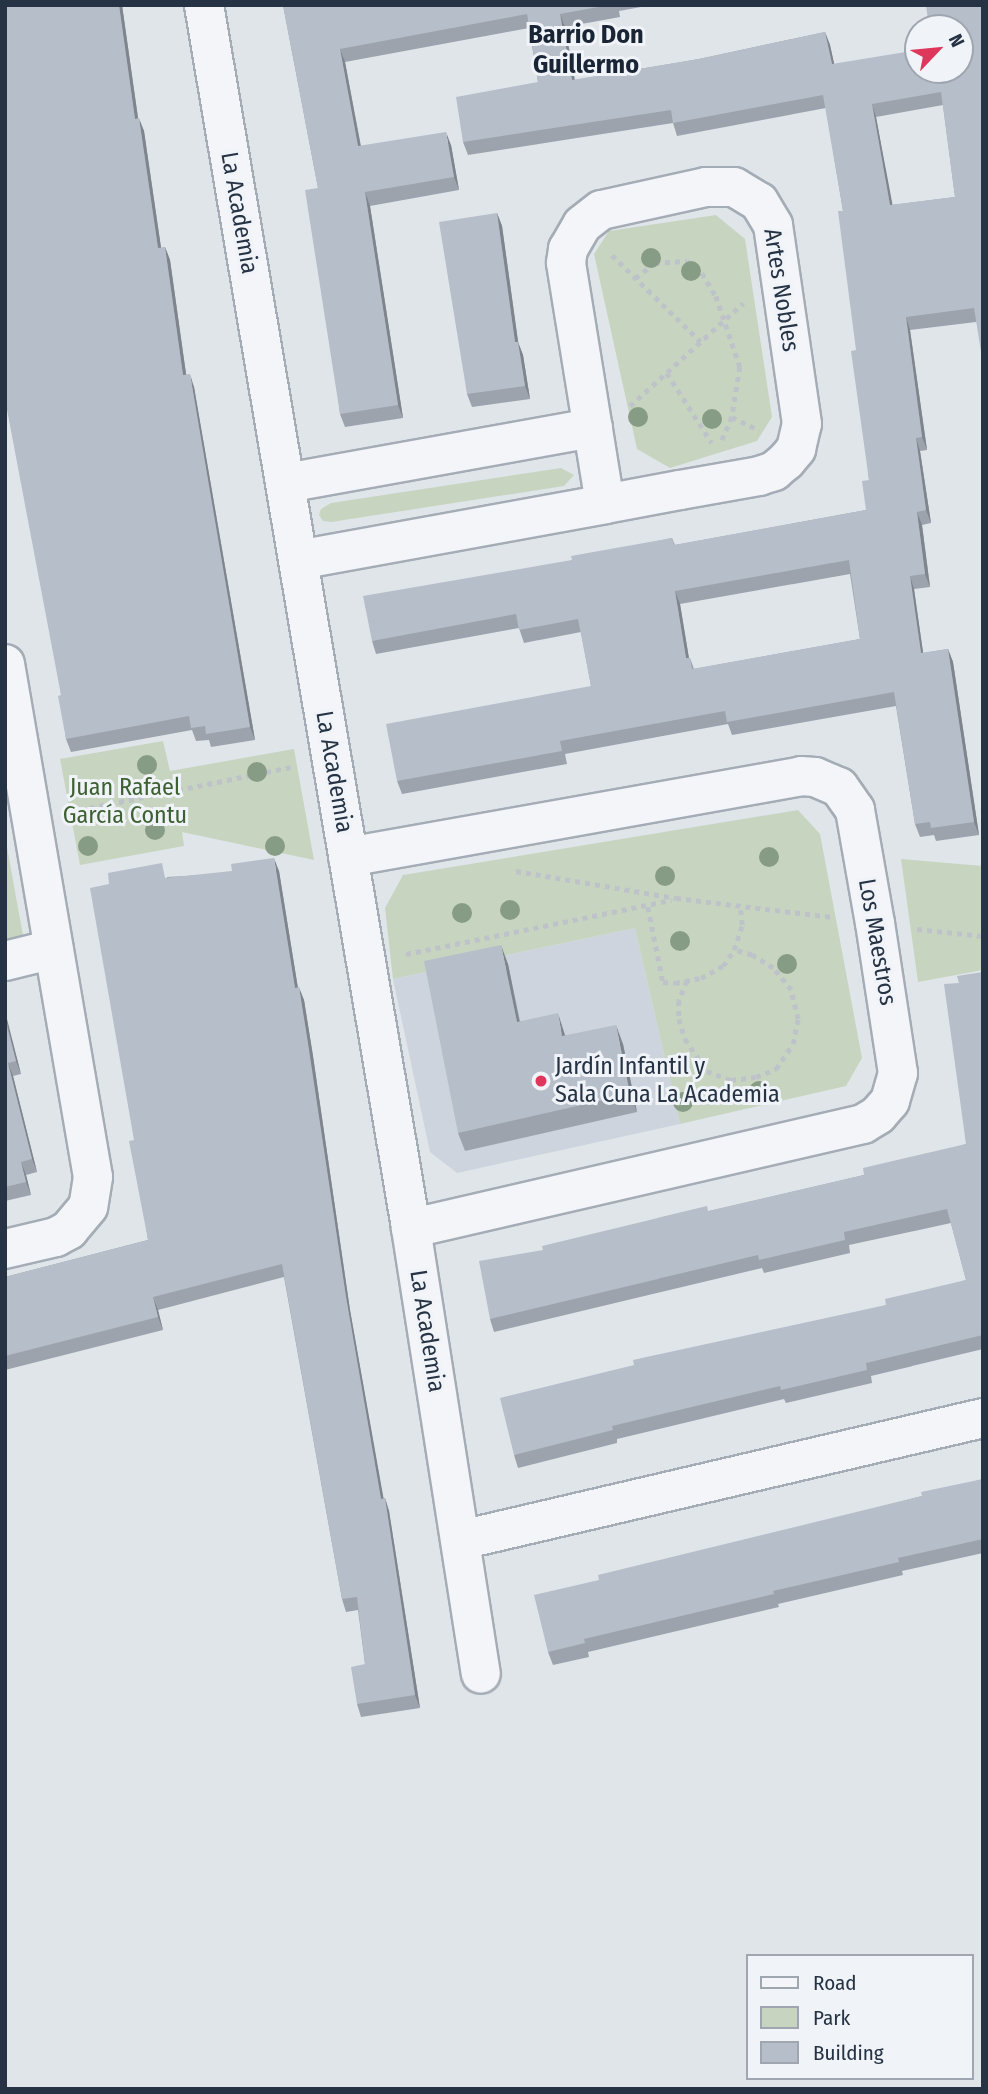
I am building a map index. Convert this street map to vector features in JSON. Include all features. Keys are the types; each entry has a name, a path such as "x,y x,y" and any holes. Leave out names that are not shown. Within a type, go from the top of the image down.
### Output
{"street":[{"name":"La Academia","path":"204,5 411,1228 481,1674"},
{"name":"Artes Nobles","path":"298,560 759,476 774,471 796,449 802,424 773,225 767,213 748,193 734,187 706,187 601,210 582,225"},
{"path":"582,225 573,237 565,263 605,504"},
{"path":"286,483 594,434"},
{"path":"5,664 93,1177 93,1192 88,1207 69,1230 56,1237 5,1249"},
{"name":"Los Maestros","path":"348,857 802,776 815,777 839,788 855,810 875,923 898,1073 890,1101 878,1115 863,1124 411,1228"},
{"path":"5,961 54,949"},
{"path":"461,1540 983,1418"}],"path":[{"path":"582,225 701,342"},
{"path":"635,278 655,264 687,261 702,273 726,319 740,367 732,416 717,450 667,373"},
{"path":"594,434 667,373 780,270"},
{"path":"32,819 332,758"},
{"path":"504,869 676,898 983,936"},
{"path":"366,962 648,907 676,898"},
{"path":"648,907 663,982 701,978 723,966 734,950 742,925 740,905"},
{"path":"687,981 679,1001 679,1019 694,1056 707,1071 731,1080 756,1077 776,1069 793,1044 798,1018 791,990 773,968 752,955 734,950"}],"shaded area":[{"path":"635,928 680,1124 457,1173 430,1152 393,979"}],"green space":[{"path":"716,215 745,239 772,417 757,441 670,468 637,449 594,254 609,231"},
{"path":"561,468 574,475 564,486 331,522 323,521 319,515 321,509 331,503"},
{"name":"Juan Rafael García Contu","path":"163,741 170,771 294,749 314,860 182,832 184,846 80,865 60,759"},
{"path":"798,810 820,834 862,1058 846,1086 680,1124 635,928 393,979 385,908 403,875"},
{"path":"5,836 24,941 5,946"},
{"path":"901,859 983,866 983,970 918,982"}],"building":[{"path":"5,5 119,5 135,119 139,118 158,248 165,247 183,375 190,374 250,727 206,734 205,726 191,728 189,716 66,739 58,696 61,695 5,399"},
{"path":"283,5 609,5 560,14 572,80 699,59 825,32 832,64 904,52 904,84 974,84 974,14 927,14 926,5 983,5 983,364 974,308 906,317 922,437 916,438 926,510 917,512 925,574 910,576 921,653 948,649 974,822 931,828 930,822 915,824 894,692 727,722 725,711 560,741 562,751 397,781 386,724 591,686 578,619 519,630 516,614 372,641 363,596 572,560 571,556 672,538 674,545 866,510 862,481 869,480 851,351 856,350 838,211 843,211 823,95 673,123 671,110 463,142 456,97 538,82 527,14 340,49 358,146 446,132 454,177 365,192 398,405 340,414 305,190 318,188","holes":["941,92 955,197 890,205 872,104","849,560 860,639 692,669 690,658 686,658 675,591"]},
{"path":"497,213 515,342 518,342 525,386 467,394 439,222"},
{"path":"274,858 295,988 299,987 346,1297 381,1499 385,1498 415,1695 357,1704 351,1667 365,1664 357,1597 342,1599 282,1264 153,1297 158,1317 5,1356 5,1277 148,1240 129,1141 134,1140 90,888 109,884 108,873 162,863 165,878 232,871 231,864"},
{"name":"Jardín Infantil y Sala Cuna La Academia","path":"501,945 517,1022 558,1013 562,1036 616,1025 630,1094 458,1133 424,961"},
{"path":"983,972 983,1335 866,1363 867,1370 781,1390 780,1386 612,1426 613,1430 514,1455 500,1398 634,1365 633,1360 886,1305 885,1299 966,1280 947,1209 844,1232 845,1240 759,1260 758,1255 490,1319 479,1261 543,1250 542,1246 707,1206 708,1211 864,1175 863,1168 966,1144 944,984 959,983 957,976"},
{"path":"5,1019 16,1061 8,1063 32,1159 21,1162 26,1182 5,1187"},
{"path":"983,1479 983,1539 898,1558 899,1562 773,1591 774,1594 584,1639 585,1643 548,1652 534,1595 599,1580 598,1575 922,1496 921,1492"}],"place":[{"name":"Jardín Infantil y Sala Cuna La Academia","path":"541,1081"}],"district":[{"name":"Barrio Don Guillermo","path":"586,50"}]}
